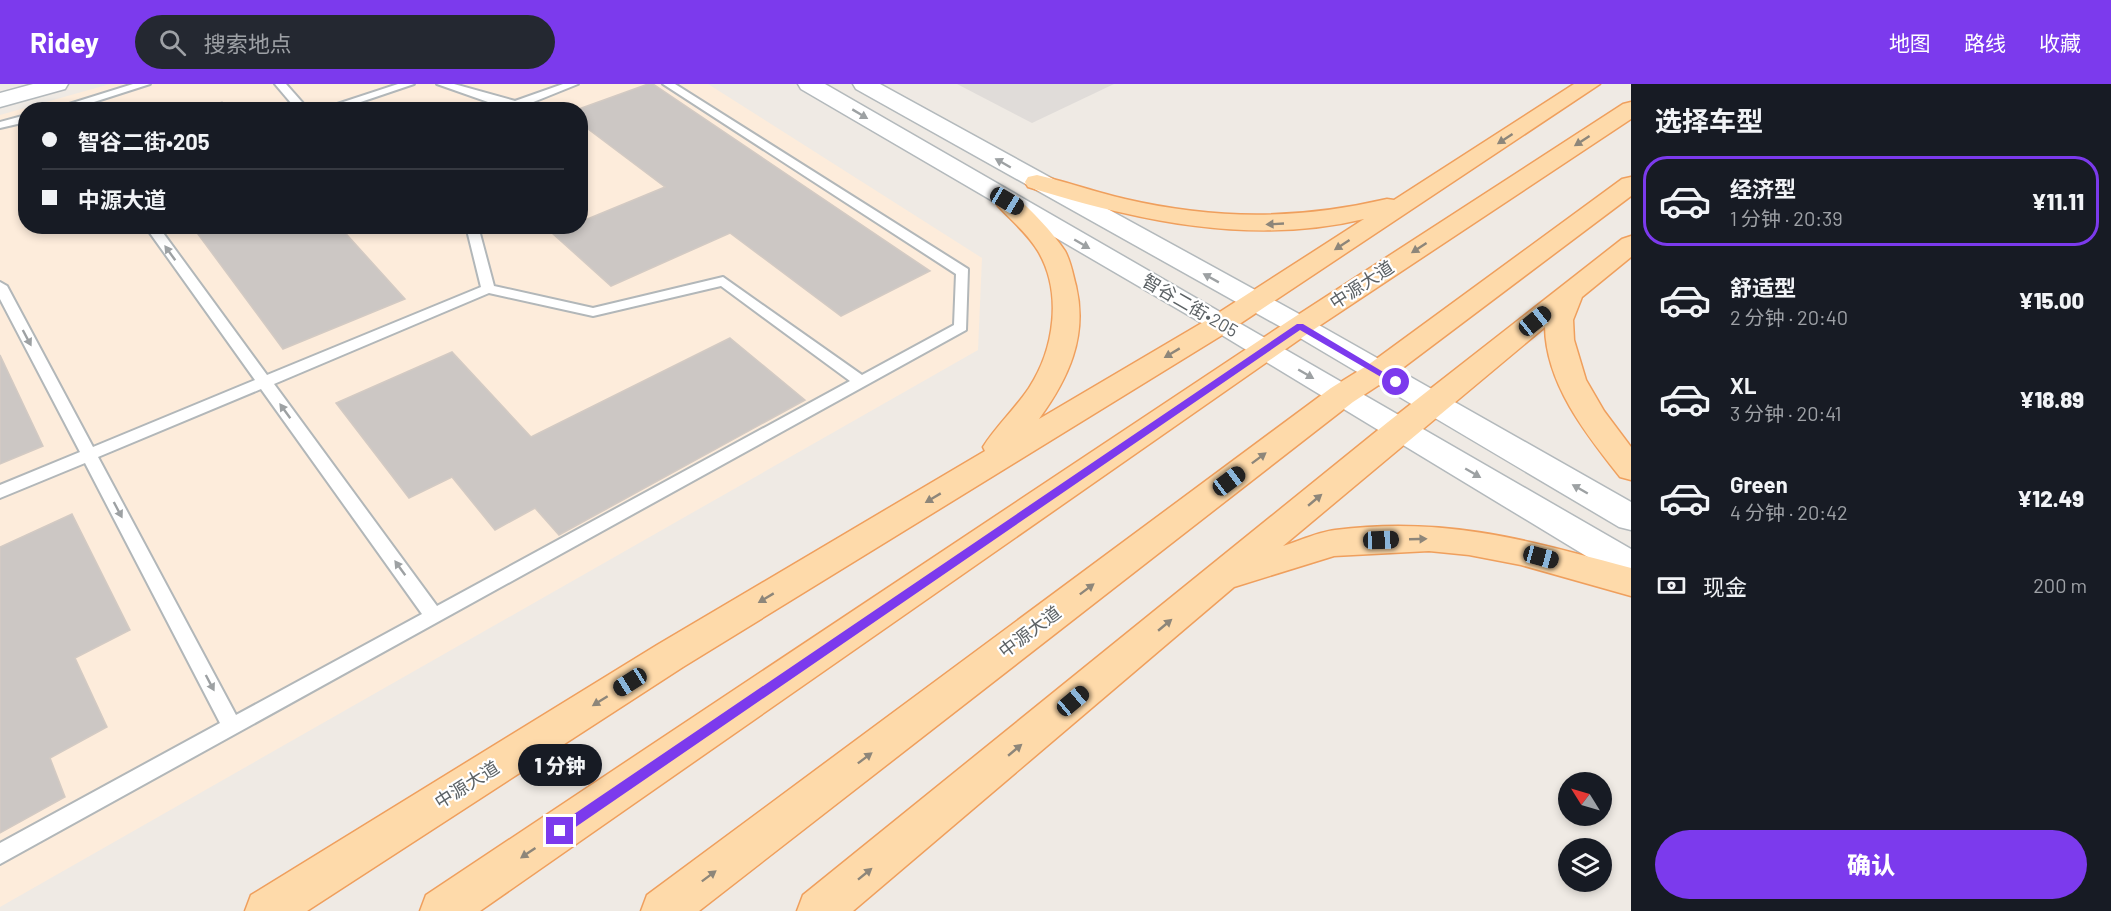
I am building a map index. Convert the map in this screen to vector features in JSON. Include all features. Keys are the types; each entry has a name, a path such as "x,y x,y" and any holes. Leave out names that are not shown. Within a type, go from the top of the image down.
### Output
{"main road":[{"path":"0,87 11,84"},
{"path":"0,100 57,84"},
{"name":"智谷二街•205","path":"809,84 1007,201 1222,323 1631,566"},
{"name":"智谷二街•205","path":"864,84 1300,326 1631,518"},
{"name":"中源大道","path":"267,911 670,656 1222,323 1589,84"},
{"name":"中源大道","path":"442,911 1300,326 1631,109"},
{"path":"1037,182 1124,208 1227,224 1310,222 1356,215 1415,198"},
{"name":"中源大道","path":"663,911 1342,395 1378,372 1631,184"},
{"path":"979,470 1040,397 1056,371 1063,353 1066,331 1065,290 1052,250 1007,201"},
{"path":"819,911 1399,430 1631,244"},
{"path":"1570,294 1559,318 1564,360 1597,423 1631,469"},
{"path":"1218,580 1333,543 1429,538 1469,542 1521,552 1631,582"}],"lane":[{"path":"85,102 144,84"},
{"path":"280,84 297,102"},
{"path":"350,102 409,84"},
{"path":"442,84 500,102"},
{"path":"528,102 573,84"},
{"path":"0,854 961,327 963,272 668,84"},
{"path":"0,125 18,120"},
{"path":"157,234 434,616"},
{"path":"474,234 488,289"},
{"path":"0,492 488,289 593,312 723,281 861,382"},
{"path":"0,286 232,726"}],"shaded area":[{"path":"110,84 708,84 982,258 978,350 0,907 0,115 18,110 18,234 588,234 588,102 46,102"},
{"path":"957,84 1114,84 1032,123"}],"building":[{"path":"653,84 930,271 841,316 730,233 611,286 553,234 588,234 588,219 665,187 588,129 588,106"},
{"path":"198,234 346,234 405,299 283,349"},
{"path":"730,338 805,400 559,535 535,508 495,530 452,477 409,498 336,403 452,352 531,437"},
{"path":"0,355 43,446 0,464"},
{"path":"72,514 130,630 75,658 107,727 50,758 65,797 0,833 0,547"}],"route":[{"path":"560,831 1300,326 1396,382"}]}
